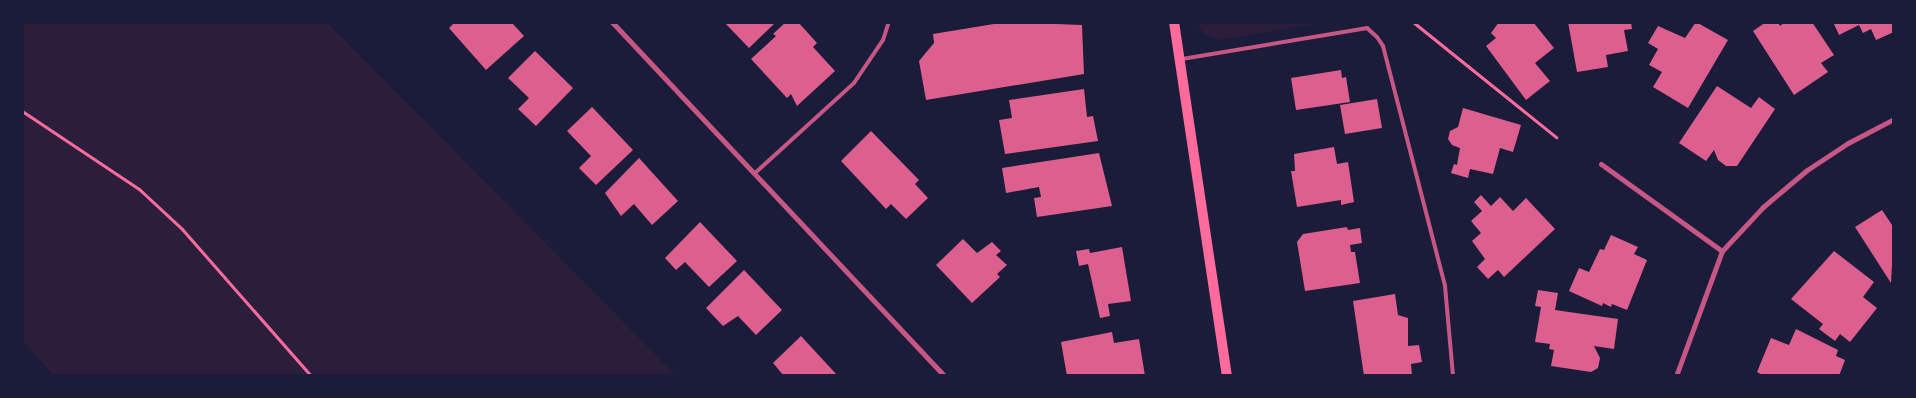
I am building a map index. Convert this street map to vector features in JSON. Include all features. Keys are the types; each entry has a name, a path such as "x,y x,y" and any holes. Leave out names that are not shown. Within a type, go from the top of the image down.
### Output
{"main road":[{"path":"1174,22 1227,376"}],"street":[{"path":"612,22 944,376"},
{"path":"1676,376 1722,251 1763,207 1807,170 1848,142 1894,119"},
{"path":"1600,164 1722,251"}],"lane":[{"path":"754,174 854,84 883,40 889,22"},
{"path":"1180,60 1358,28 1367,28 1377,37 1383,46 1445,286 1453,376"}],"path":[{"path":"1413,22 1556,137"},
{"path":"22,111 139,189 182,229 311,376"}],"shaded area":[{"path":"22,23 328,23 676,375 53,375 23,341"},
{"path":"1198,23 1319,23 1218,40 1202,33"}],"building":[{"path":"455,22 516,22 513,24 524,36 486,70 449,28"},
{"path":"724,22 776,22 749,48"},
{"path":"786,22 798,22 817,43 813,47 835,71 797,106 791,94 787,98 751,59 776,36 773,34"},
{"path":"1006,22 1082,25 1084,74 926,100 919,61 934,43 933,34"},
{"path":"1499,22 1533,22 1554,48 1535,63 1550,81 1526,100 1486,46 1496,38 1491,33"},
{"path":"1568,22 1631,22 1632,29 1624,30 1628,51 1606,55 1608,67 1577,72"},
{"path":"1696,22 1728,40 1688,108 1653,87 1662,72 1649,65 1658,49 1648,43 1658,26 1685,38"},
{"path":"1766,22 1778,22 1780,26 1785,22 1812,22 1834,55 1821,63 1828,72 1794,95 1753,31"},
{"path":"1833,22 1894,22 1894,32 1876,40 1871,29 1863,33 1859,25 1839,35"},
{"path":"535,51 573,88 536,126 518,109 529,98 508,78"},
{"path":"1341,70 1342,78 1346,77 1350,102 1296,110 1291,78"},
{"path":"1717,86 1751,108 1759,97 1775,109 1737,166 1726,166 1718,160 1714,150 1706,161 1679,143"},
{"path":"1084,89 1087,117 1093,116 1098,141 1005,154 999,120 1012,118 1009,100"},
{"path":"1377,99 1382,128 1345,134 1340,105"},
{"path":"592,107 633,150 596,185 579,168 591,156 567,131"},
{"path":"1463,108 1521,125 1513,152 1500,148 1493,174 1470,169 1468,178 1451,173 1454,164 1457,165 1460,148 1452,145 1448,139 1450,131 1458,127"},
{"path":"871,131 919,180 915,184 928,198 906,219 891,204 886,209 841,161"},
{"path":"1334,147 1337,164 1348,162 1354,202 1341,205 1341,200 1297,207 1291,171 1295,171 1294,154"},
{"path":"1099,153 1112,206 1037,217 1034,198 1041,197 1039,187 1006,193 1002,168"},
{"path":"639,158 678,201 652,225 634,204 621,216 605,193"},
{"path":"1481,195 1491,206 1500,197 1513,211 1526,198 1555,229 1504,277 1498,270 1488,279 1477,267 1485,259 1472,241 1481,233 1471,221 1482,211 1474,202"},
{"path":"1882,210 1894,228 1891,283 1855,227"},
{"path":"700,222 737,261 709,287 685,262 676,270 665,258"},
{"path":"1347,227 1348,230 1360,228 1362,243 1350,245 1351,252 1355,252 1360,283 1305,291 1297,242 1303,234"},
{"path":"1611,235 1638,247 1634,254 1647,260 1627,310 1612,304 1611,307 1603,303 1602,306 1569,291 1579,268 1589,272 1600,249 1604,250"},
{"path":"963,239 977,253 992,242 1001,251 996,255 1007,265 997,274 1000,277 972,303 936,265"},
{"path":"1122,247 1131,301 1108,304 1110,316 1100,318 1088,264 1079,266 1076,251 1089,249 1090,253"},
{"path":"1834,251 1874,282 1863,297 1877,308 1850,342 1840,334 1835,341 1819,329 1823,324 1791,299"},
{"path":"744,270 782,310 756,335 738,316 723,326 706,308"},
{"path":"1538,290 1558,293 1555,310 1618,319 1614,349 1594,346 1600,358 1598,368 1591,372 1551,366 1554,350 1549,349 1550,344 1535,342 1541,307 1535,306"},
{"path":"1395,294 1398,315 1408,318 1408,346 1419,345 1422,362 1411,364 1412,376 1364,376 1353,301"},
{"path":"1796,329 1838,350 1836,356 1845,360 1839,376 1764,376 1757,372 1771,338 1789,345"},
{"path":"1112,332 1114,343 1139,339 1145,376 1067,376 1061,342"},
{"path":"801,336 836,376 784,376 773,363"}]}
